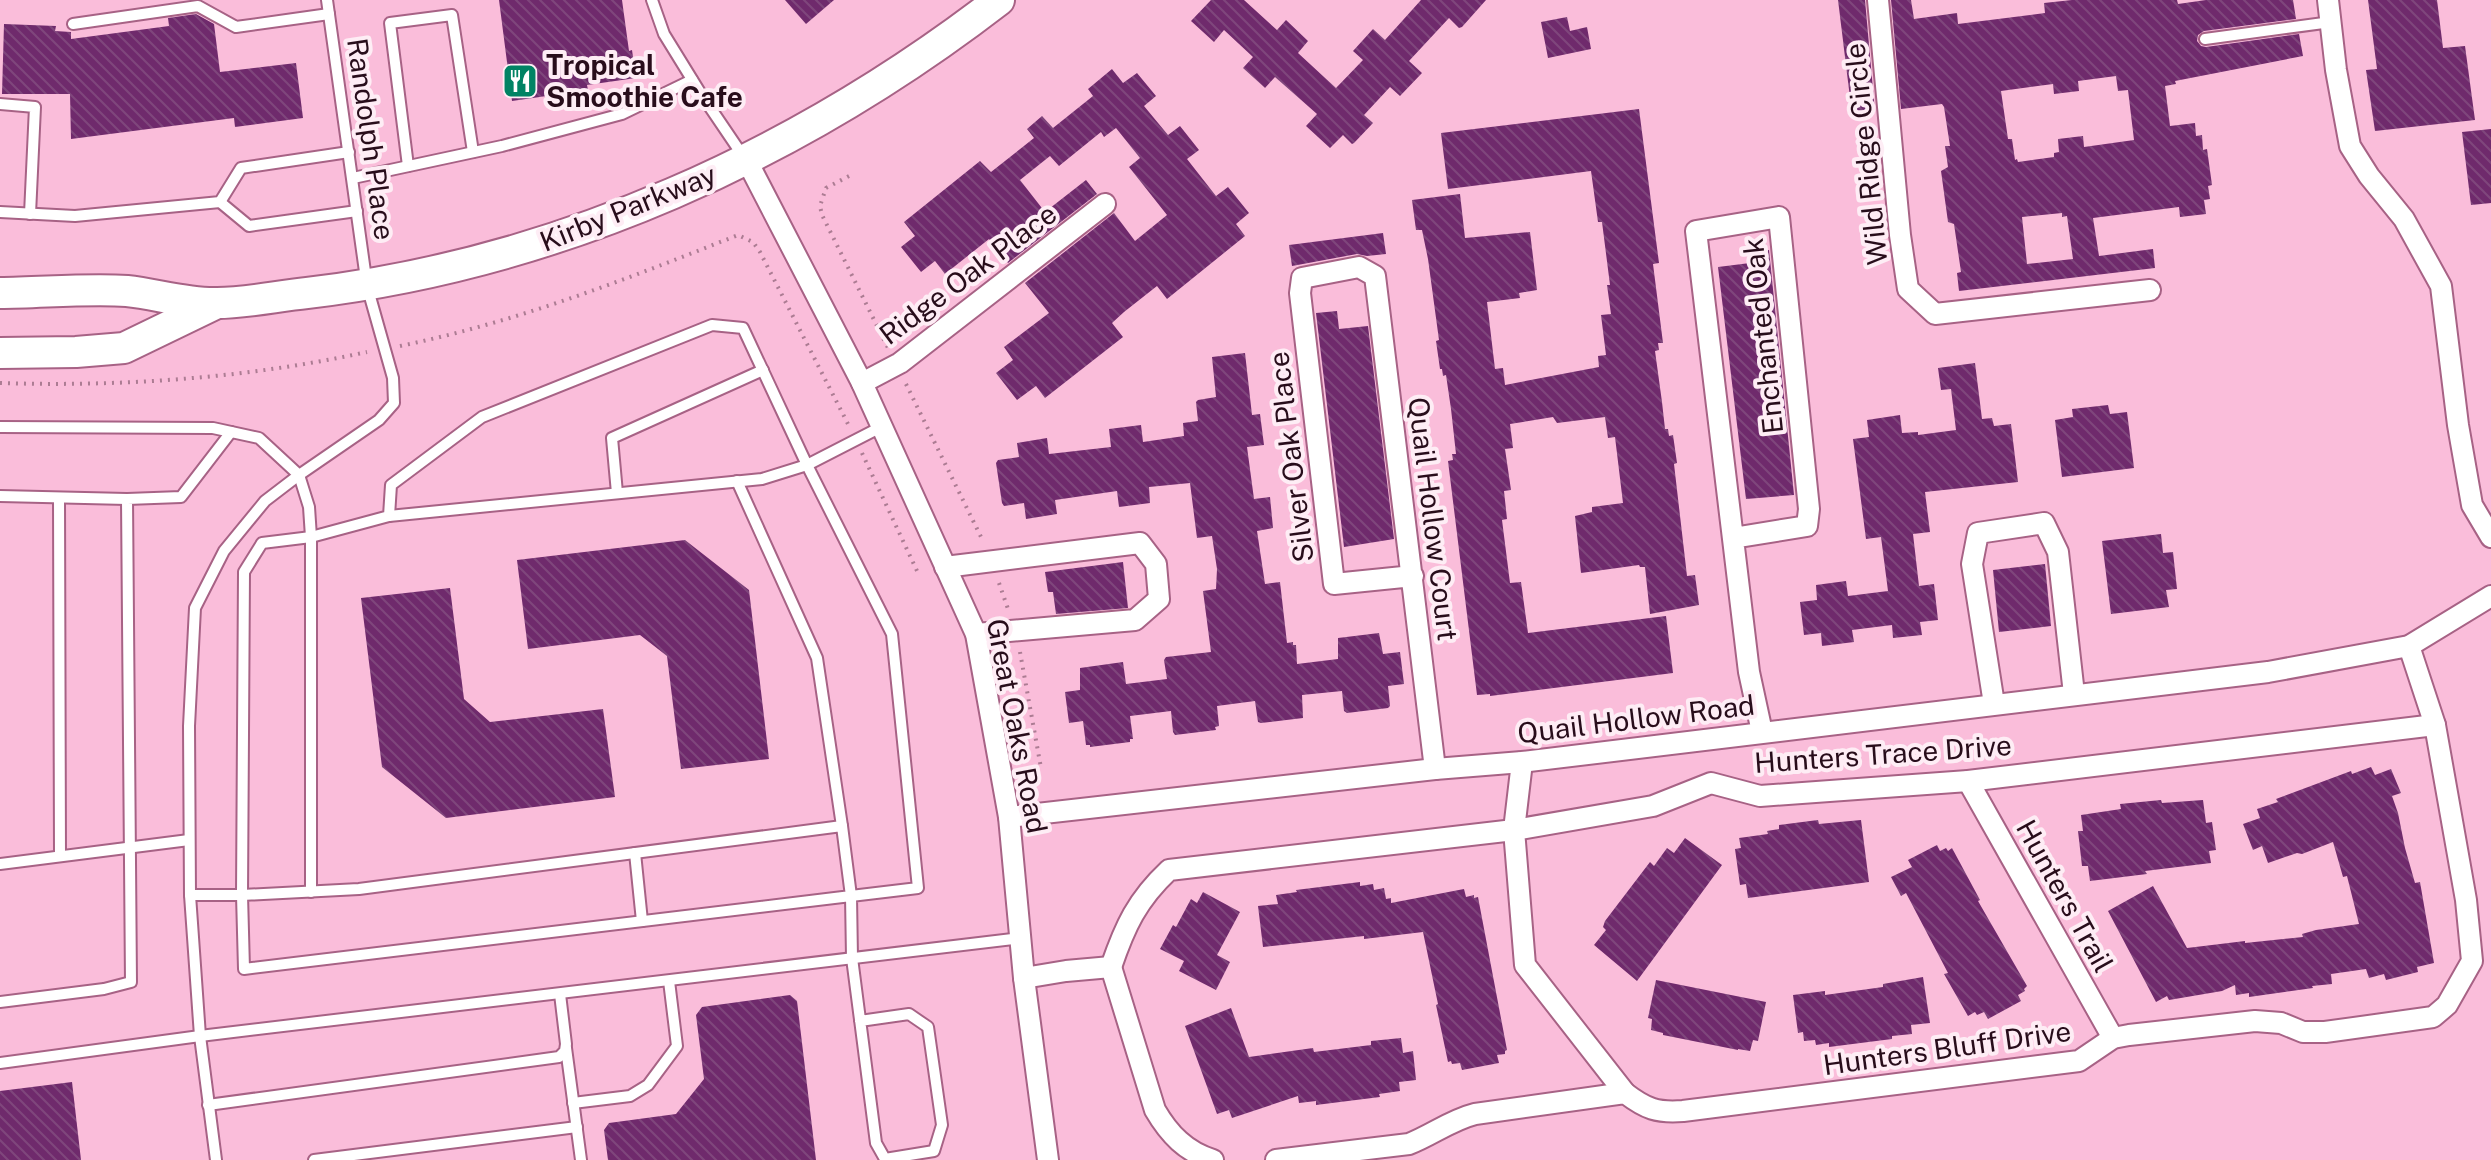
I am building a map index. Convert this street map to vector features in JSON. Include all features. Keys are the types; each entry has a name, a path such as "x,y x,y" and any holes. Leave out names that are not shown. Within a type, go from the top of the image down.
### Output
{"main road":[{"name":"Kirby Parkway","path":"0,293 124,291 215,304 367,286 535,246 642,207 746,159 873,88 985,7"},
{"name":"Kirby Parkway","path":"0,353 124,348 215,304"}],"street":[{"name":"Wild Ridge Circle","path":"1878,0 1908,289 1935,314 2150,290"},
{"path":"2328,0 2336,70 2350,146 2369,176 2404,219 2441,286 2456,412 2472,505 2491,537"},
{"name":"Great Oaks Road","path":"746,159 883,426 976,634 1009,817 1024,978 1048,1160"},
{"name":"Ridge Oak Place","path":"862,383 897,365 1105,204"},
{"name":"Enchanted Oak","path":"1733,538 1807,526 1809,509 1779,217 1696,231 1749,672 1762,732"},
{"name":"Quail Hollow Court","path":"1300,293 1302,278 1359,267 1375,276 1435,769"},
{"name":"Silver Oak Place","path":"1300,293 1334,584 1413,576"},
{"path":"1994,704 1972,564 1978,533 2044,523 2058,552 2074,694"},
{"path":"945,567 1140,543 1156,564 1159,599 1135,620 976,634"},
{"path":"2409,646 2491,596"},
{"name":"Quail Hollow Road","path":"1009,817 1522,762 2268,672 2409,646"},
{"name":"Hunters Bluff Drive","path":"1625,1093 1661,1113 1683,1111 2079,1061 2113,1038 2255,1021 2281,1023 2303,1032 2325,1032 2433,1017 2447,1005 2472,961 2466,900 2435,725 2409,646"},
{"name":"Hunters Trace Drive","path":"1111,967 1123,931 1148,891 1169,870 1514,830 1653,806 1711,783 1760,796 1968,781 2435,725"},
{"path":"1522,762 1514,830 1525,965 1625,1093"},
{"name":"Hunters Trail","path":"1968,781 2113,1038"},
{"path":"1024,978 1111,967 1155,1110 1165,1128 1183,1145 1201,1157 1213,1160"},
{"path":"1276,1160 1409,1144 1457,1119 1475,1114 1625,1093"}],"lane":[{"name":"Randolph Place","path":"299,475 379,420 394,403 393,378 367,286 327,0"},
{"path":"652,0 664,34 746,159"},
{"path":"73,24 198,6 236,27 329,14"},
{"path":"408,166 390,23 452,15 473,152"},
{"path":"2205,39 2331,22"},
{"path":"353,178 473,152 622,114 692,80"},
{"path":"0,104 35,107 30,214"},
{"path":"220,202 241,168 349,152"},
{"path":"0,212 75,216 220,202 249,226 357,211"},
{"path":"389,516 391,485 482,417 712,325 743,328 807,465 892,634 918,888 244,969 244,572 262,543 311,537 389,516 762,479 807,465 883,426"},
{"path":"617,493 612,438 763,370"},
{"path":"0,427 213,428 259,438 299,475 309,507 311,537 311,892"},
{"path":"0,496 181,497 231,432"},
{"path":"216,1160 200,1036 190,895 189,726 195,608 224,551 265,501 299,475"},
{"path":"737,481 817,658 851,896 852,958 860,1021 876,1143 885,1159 934,1151 942,1125 928,1027 909,1014 860,1021"},
{"path":"59,498 60,856"},
{"path":"0,1002 104,989 131,982 127,499"},
{"path":"190,895 359,889 842,826"},
{"path":"0,864 189,840"},
{"path":"635,853 642,921"},
{"path":"0,1063 200,1036 1021,938"},
{"path":"573,1103 630,1096 648,1085 677,1046 669,981"},
{"path":"560,994 581,1160"},
{"path":"208,1105 559,1057 566,1048"},
{"path":"314,1160 577,1127"}],"path":[{"path":"849,176 826,188 820,206 822,215 978,529 1015,630 1041,768"},
{"path":"0,383 160,380 337,359 506,320 591,292 738,235 753,242 760,252 856,440 918,573"}],"building":[{"path":"499,0 622,0 636,78 587,85 588,90 512,101"},
{"path":"785,0 834,0 806,24"},
{"path":"1211,0 1244,0 1277,30 1286,20 1308,41 1298,53 1336,88 1363,60 1353,51 1373,29 1385,40 1421,0 1486,0 1462,27 1459,28 1449,18 1409,61 1422,73 1400,96 1390,87 1364,115 1373,123 1354,143 1343,135 1330,148 1306,126 1317,114 1275,77 1265,88 1243,68 1253,57 1224,30 1214,42 1191,21"},
{"path":"1838,0 1865,0 1875,112 1852,114"},
{"path":"1891,0 1911,0 1914,19 1957,13 1958,24 2045,13 2044,3 2072,0 2177,0 2178,4 2206,0 2293,0 2296,19 2204,31 2198,35 2197,41 2206,47 2299,34 2303,56 2175,81 2176,84 2165,86 2170,126 2195,123 2196,136 2202,135 2203,150 2207,149 2212,185 2208,186 2210,199 2204,200 2206,214 2180,217 2179,207 2093,218 2099,256 2153,249 2155,268 1959,291 1957,273 1961,272 1954,224 1948,222 1941,171 1948,167 1945,146 1950,146 1944,107 1942,104 1901,109","holes":["2116,76 2118,91 2128,90 2134,140 2084,147 2083,136 2058,139 2059,152 2054,153 2054,157 2015,160 2012,139 2008,139 2001,91 2053,84 2054,94 2079,91 2078,81","2062,213 2062,217 2067,216 2073,259 2027,264 2022,217"]},
{"path":"2368,0 2437,0 2443,48 2465,46 2475,120 2375,131 2366,70 2377,69"},
{"path":"196,14 214,24 220,72 296,63 303,118 235,127 234,118 71,139 70,94 2,94 4,24 56,26 55,31 71,32 71,39 169,26 168,18"},
{"path":"1567,17 1570,31 1587,27 1591,49 1548,58 1541,22"},
{"path":"1112,69 1123,83 1137,73 1156,96 1144,106 1168,135 1180,126 1199,150 1187,159 1216,196 1228,187 1249,213 1236,224 1245,236 1167,299 1157,286 1124,312 1112,323 1123,337 1045,398 1036,386 1017,400 996,373 1013,360 1004,347 1049,313 1025,283 1114,213 1135,241 1167,215 1129,167 1140,158 1116,128 1104,137 1101,132 1059,166 1050,156 1020,180 1045,212 1086,180 1097,194 1008,263 989,239 945,274 935,261 921,272 901,247 915,236 904,222 980,161 991,172 1034,138 1027,129 1042,116 1053,128 1093,96 1088,89"},
{"path":"1639,109 1659,263 1653,264 1663,343 1658,343 1659,350 1655,351 1665,429 1668,429 1669,436 1673,435 1677,463 1674,464 1687,576 1695,575 1699,605 1650,614 1645,567 1639,565 1581,573 1575,516 1592,512 1592,507 1623,503 1615,437 1608,438 1605,417 1557,423 1553,417 1510,424 1513,448 1505,449 1511,490 1504,491 1507,519 1502,520 1510,583 1521,582 1528,633 1666,616 1673,673 1490,696 1477,695 1448,461 1453,460 1452,454 1456,454 1451,409 1446,375 1443,376 1440,369 1428,259 1422,230 1416,230 1412,200 1460,194 1465,238 1530,232 1537,290 1519,293 1520,298 1487,302 1495,369 1503,368 1505,385 1599,367 1598,356 1606,355 1601,315 1611,314 1607,285 1610,285 1602,222 1598,222 1591,171 1448,189 1441,133"},
{"path":"2491,129 2491,203 2471,205 2462,132"},
{"path":"1383,233 1386,254 1357,254 1292,266 1289,245"},
{"path":"1769,250 1794,495 1746,499 1718,267 1750,263 1748,253"},
{"path":"1337,311 1339,329 1368,326 1394,539 1344,547 1316,313"},
{"path":"1245,353 1252,415 1260,414 1264,445 1247,447 1254,499 1270,497 1273,528 1257,531 1265,584 1280,582 1287,643 1296,645 1297,664 1338,659 1338,638 1379,633 1383,654 1400,652 1404,684 1388,686 1388,708 1347,713 1344,711 1342,691 1302,695 1303,718 1261,723 1258,722 1255,701 1217,706 1219,726 1215,727 1216,730 1175,735 1171,711 1130,716 1133,739 1130,742 1090,747 1086,745 1083,721 1069,723 1065,692 1080,690 1080,668 1123,662 1126,684 1167,679 1166,657 1211,652 1203,591 1216,589 1217,569 1212,536 1197,538 1190,483 1149,487 1150,503 1119,507 1117,491 1055,500 1057,514 1026,519 1024,503 1004,506 1002,503 996,463 1019,457 1017,443 1047,438 1049,454 1111,447 1109,429 1141,425 1143,442 1184,436 1183,423 1198,421 1196,402 1216,397 1212,357"},
{"path":"1975,363 1982,419 1992,418 1994,426 2011,424 2018,482 1925,492 1930,532 1913,534 1919,586 1934,584 1938,620 1920,622 1922,635 1893,638 1892,625 1852,630 1854,642 1822,646 1821,633 1804,635 1800,602 1817,600 1816,585 1846,581 1848,596 1888,591 1881,537 1866,539 1853,439 1869,437 1867,420 1900,415 1902,433 1918,432 1918,435 1956,430 1951,389 1941,390 1938,368"},
{"path":"2108,405 2110,414 2127,412 2134,468 2062,477 2055,420 2073,417 2072,409"},
{"path":"2161,534 2163,553 2173,552 2177,589 2166,590 2169,607 2111,614 2102,541"},
{"path":"685,540 749,590 769,759 681,769 667,656 640,635 528,649 517,560"},
{"path":"1123,562 1128,608 1056,614 1053,592 1048,592 1045,572"},
{"path":"2045,564 2051,626 1999,632 1993,570"},
{"path":"450,588 464,699 490,722 603,709 615,797 446,818 382,767 361,598"},
{"path":"2371,767 2375,775 2391,769 2401,793 2392,796 2415,883 2420,882 2434,963 2417,967 2418,972 2386,980 2384,974 2369,978 2366,969 2331,974 2332,984 2313,988 2249,997 2249,993 2236,995 2235,985 2222,991 2169,1000 2167,996 2156,1002 2108,911 2153,886 2187,948 2303,937 2302,934 2316,930 2359,924 2347,876 2343,877 2333,842 2268,863 2262,846 2253,850 2243,824 2260,818 2257,809 2278,802 2276,799 2351,771 2352,774"},
{"path":"2161,800 2162,803 2203,800 2206,823 2212,822 2216,850 2209,851 2211,863 2090,881 2088,866 2082,866 2078,831 2083,831 2081,815 2121,809 2120,804"},
{"path":"1818,820 1819,824 1861,820 1869,882 1748,898 1746,884 1740,885 1735,849 1741,848 1739,838 1768,834 1767,831 1779,829 1779,825"},
{"path":"1685,838 1722,865 1637,981 1594,945 1606,930 1603,927 1605,921 1650,862 1654,866 1667,848 1674,853"},
{"path":"1937,845 1940,851 1952,848 1978,901 2027,986 2018,995 2021,1001 1988,1019 1984,1012 1968,1016 1944,974 1948,973 1906,893 1901,896 1891,877 1912,867 1908,860"},
{"path":"1360,882 1360,886 1373,884 1374,890 1384,888 1386,899 1391,898 1391,903 1464,889 1466,897 1478,897 1507,1050 1505,1054 1497,1055 1499,1063 1462,1070 1460,1063 1448,1062 1423,932 1263,947 1258,906 1278,904 1276,895 1296,890"},
{"path":"1203,892 1240,912 1217,955 1230,962 1216,990 1179,971 1184,961 1160,949 1191,899 1197,903"},
{"path":"1923,977 1930,1023 1911,1025 1912,1034 1829,1047 1829,1043 1816,1045 1815,1040 1804,1041 1803,1032 1798,1033 1793,995 1825,991 1825,995 1883,987 1883,984"},
{"path":"1656,980 1766,1002 1758,1041 1753,1040 1750,1051 1738,1050 1651,1030 1652,1019 1648,1018"},
{"path":"790,995 797,1001 816,1160 608,1160 604,1130 609,1123 676,1114 704,1079 696,1015 702,1007"},
{"path":"1231,1008 1249,1057 1313,1048 1314,1052 1371,1045 1371,1041 1401,1038 1403,1053 1413,1051 1416,1080 1399,1082 1400,1091 1379,1094 1380,1097 1316,1105 1316,1101 1299,1103 1298,1096 1232,1118 1229,1110 1217,1114 1185,1026"},
{"path":"72,1082 81,1160 0,1160 0,1091"}],"place":[{"name":"Tropical Smoothie Cafe","path":"520,81"}]}
